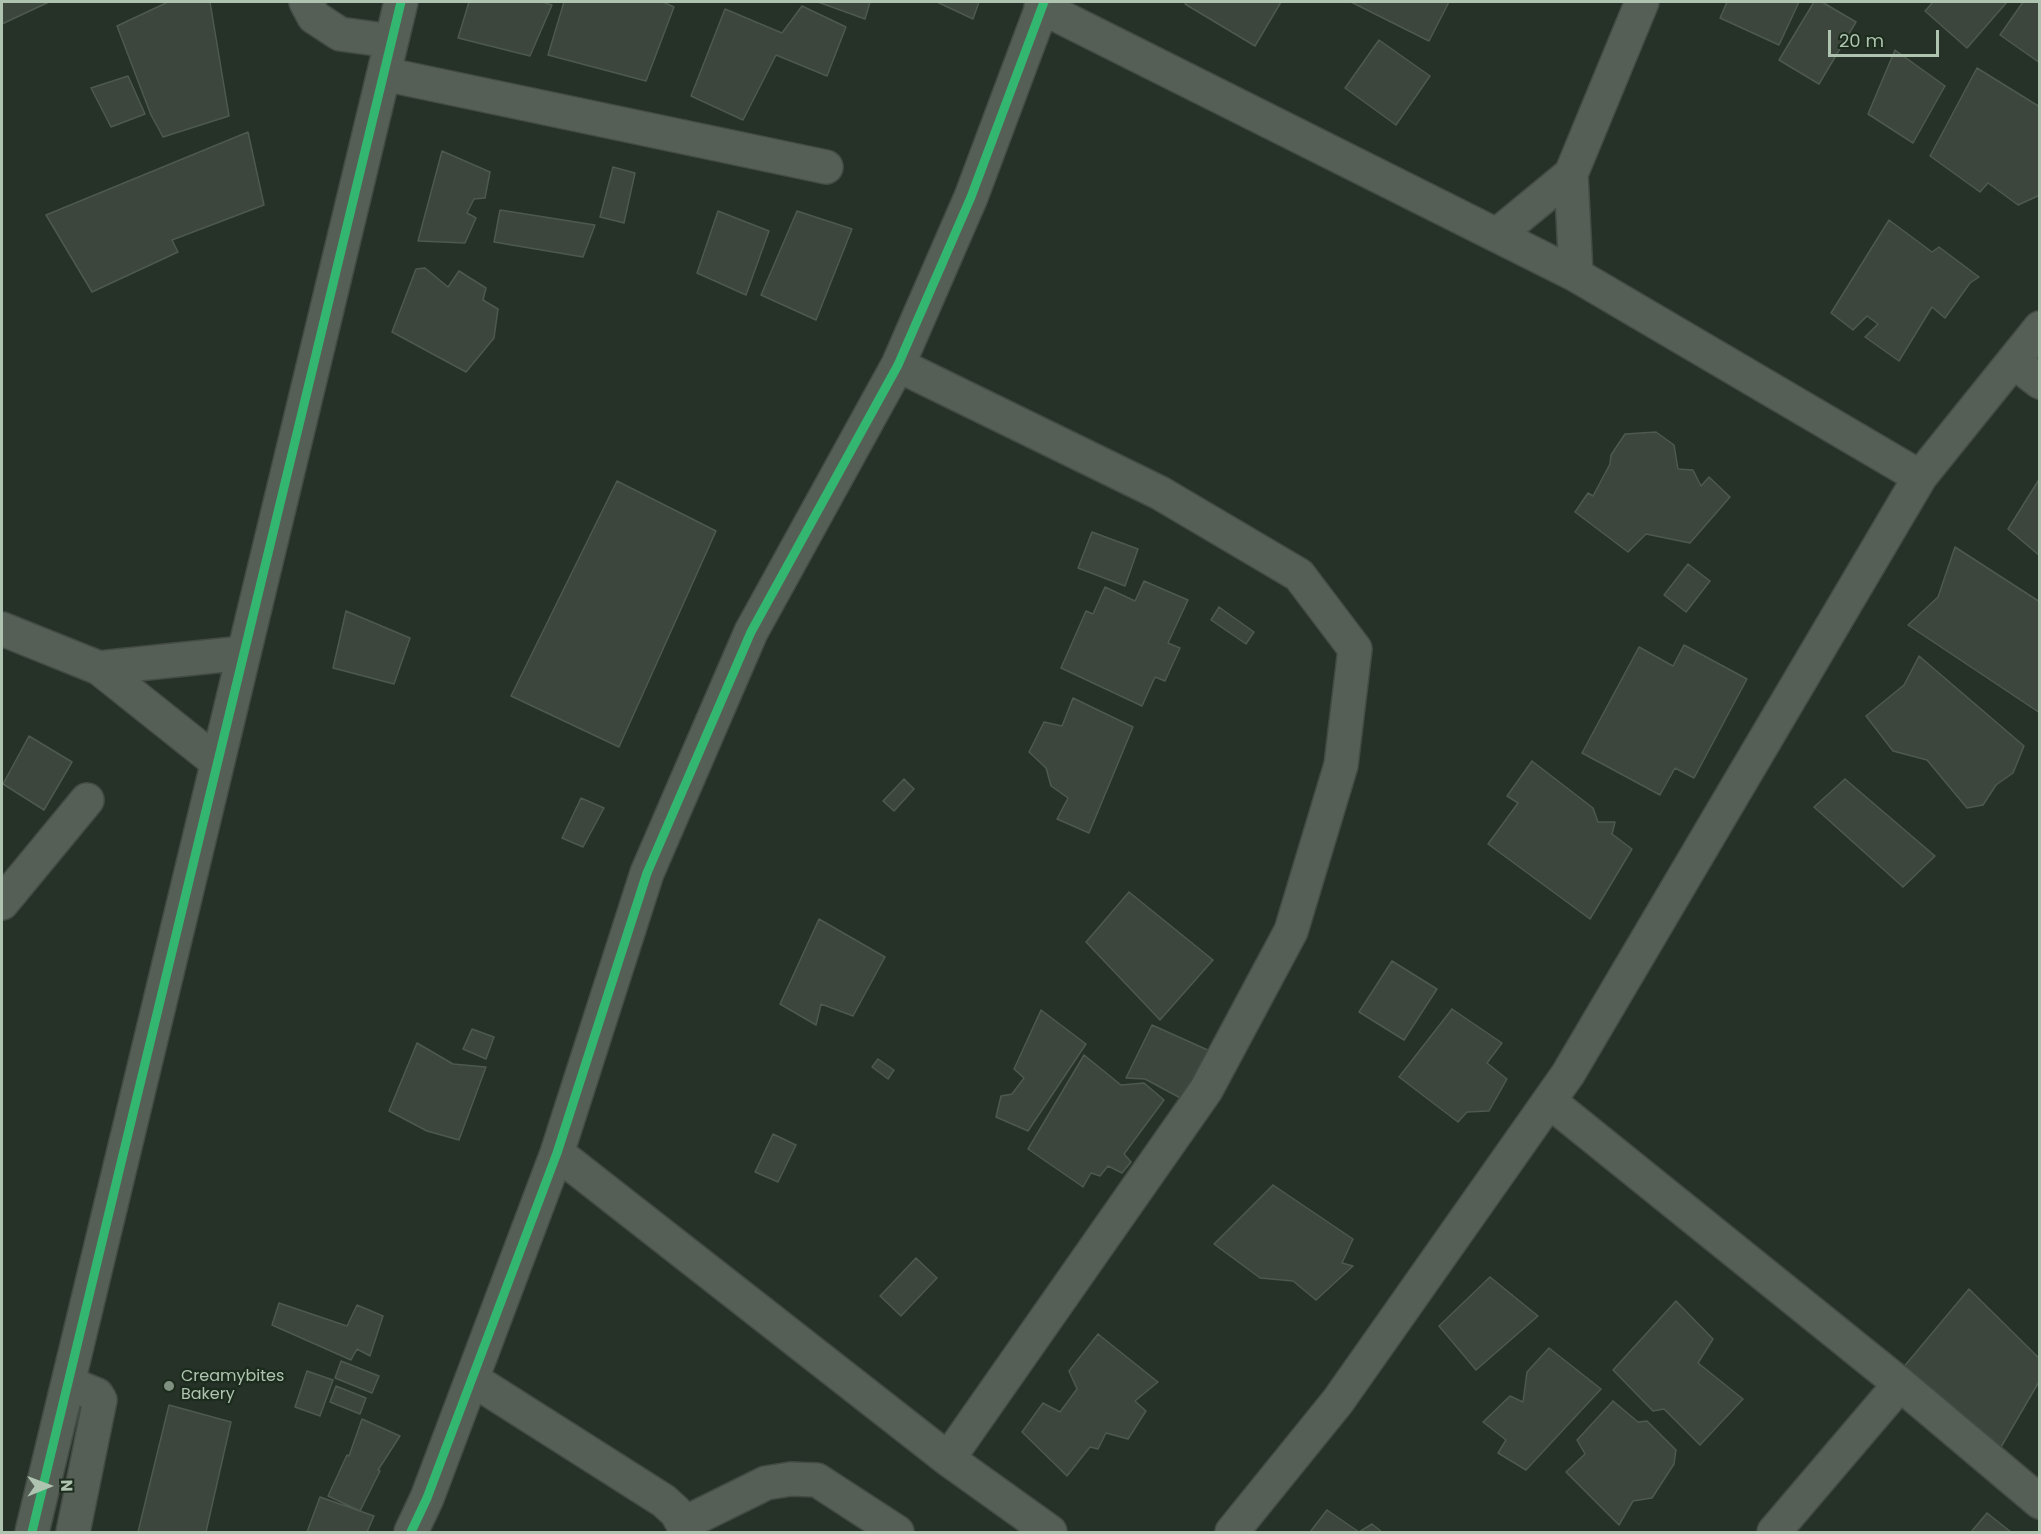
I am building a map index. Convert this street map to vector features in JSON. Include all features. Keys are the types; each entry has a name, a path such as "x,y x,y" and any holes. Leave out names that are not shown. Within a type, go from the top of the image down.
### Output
{"street":[{"path":"306,2 314,17 340,34 391,41"},
{"path":"68,1383 97,1395 100,1400 74,1527 34,1523 401,2"},
{"path":"1576,275 1571,174 1642,2"},
{"path":"411,1533 427,1498 556,1153 647,873 747,642 898,365 971,197 1042,4 1576,275 1920,477"},
{"path":"384,74 826,167"},
{"path":"1497,235 1571,174"},
{"path":"1232,1533 1338,1401 1568,1074 1920,477 2040,328"},
{"path":"2014,362 2040,382"},
{"path":"898,365 1160,493 1299,575 1355,649 1341,765 1291,931 1206,1090 948,1459"},
{"path":"2,629 99,668 217,762"},
{"path":"99,668 243,653"},
{"path":"2,903 87,800"},
{"path":"1549,1101 1900,1384 2040,1502"},
{"path":"556,1153 948,1459 1050,1533"},
{"path":"472,1379 664,1501 676,1512 684,1528 766,1483 790,1479 817,1480 897,1533"},
{"path":"1774,1533 1900,1384"}],"building":[{"path":"2,2 49,2 2,24"},
{"path":"168,2 210,2 229,116 163,137 151,115 117,26"},
{"path":"469,2 542,2 552,5 530,56 458,38"},
{"path":"564,2 663,2 674,7 646,81 548,55"},
{"path":"818,2 870,2 865,19"},
{"path":"937,2 979,2 973,19"},
{"path":"1187,2 1281,2 1255,46 1185,4"},
{"path":"1351,2 1449,2 1429,41"},
{"path":"1727,2 1799,2 1779,45 1720,18"},
{"path":"1814,2 1822,2 1856,22 1819,84 1779,60"},
{"path":"1933,2 2007,2 1967,48 1925,11"},
{"path":"2023,2 2040,2 2040,63 2000,35"},
{"path":"802,6 846,27 827,76 776,55 743,120 691,96 725,9 782,33"},
{"path":"1379,40 1430,76 1396,125 1345,88"},
{"path":"1895,50 1945,86 1913,143 1868,114"},
{"path":"1977,68 2040,107 2040,195 2018,205 1988,183 1980,192 1930,156"},
{"path":"128,76 145,114 111,127 91,88"},
{"path":"248,132 264,205 172,240 178,252 92,292 46,215"},
{"path":"442,151 490,172 485,198 474,199 467,213 476,218 465,243 418,241"},
{"path":"613,167 635,173 624,223 600,217"},
{"path":"500,210 595,225 583,257 494,242"},
{"path":"718,211 769,231 746,295 697,273"},
{"path":"797,211 852,229 816,320 761,295"},
{"path":"1889,220 1932,252 1939,247 1979,277 1970,283 1945,318 1932,307 1899,361 1865,337 1878,324 1867,316 1853,330 1831,313"},
{"path":"425,268 448,287 459,271 486,288 483,300 498,309 494,338 466,372 392,332 416,269"},
{"path":"1656,432 1674,445 1678,469 1693,470 1701,486 1709,477 1730,497 1690,543 1646,534 1628,552 1575,512 1588,493 1593,496 1610,464 1611,455 1625,434"},
{"path":"2040,478 2040,556 2008,529"},
{"path":"617,481 716,531 619,747 511,696"},
{"path":"1092,532 1138,549 1125,586 1078,568"},
{"path":"1955,547 2040,602 2040,713 1908,625 1938,597"},
{"path":"1688,564 1710,581 1686,612 1664,595"},
{"path":"1144,581 1188,600 1168,643 1180,648 1165,681 1155,677 1142,706 1061,668 1086,611 1093,614 1105,587 1135,601"},
{"path":"1219,607 1254,632 1246,644 1211,620"},
{"path":"346,611 410,638 394,684 333,668"},
{"path":"1684,645 1747,679 1694,778 1675,768 1660,795 1582,753 1639,647 1673,666"},
{"path":"1919,656 2024,746 2013,773 1996,785 1983,805 1967,808 1927,760 1893,751 1866,716 1904,685"},
{"path":"1073,698 1133,727 1089,833 1057,819 1068,798 1051,786 1046,768 1029,752 1044,722 1062,726"},
{"path":"29,736 72,762 44,810 3,784"},
{"path":"1532,761 1593,808 1598,822 1615,822 1612,834 1632,849 1590,919 1488,844 1518,803 1507,796"},
{"path":"904,779 914,789 894,811 883,801"},
{"path":"1845,779 1935,856 1903,887 1814,807"},
{"path":"581,798 604,808 583,847 562,838"},
{"path":"1129,892 1213,960 1160,1020 1086,942"},
{"path":"819,919 885,957 853,1016 821,1004 816,1025 780,1004"},
{"path":"1392,961 1437,989 1404,1040 1359,1012"},
{"path":"1452,1009 1502,1043 1487,1063 1507,1079 1489,1111 1467,1112 1458,1122 1399,1077"},
{"path":"1041,1010 1086,1044 1028,1131 996,1117 1001,1096 1012,1094 1024,1078 1014,1069"},
{"path":"1152,1025 1210,1051 1186,1101 1145,1079 1126,1078"},
{"path":"472,1029 494,1037 486,1059 463,1049"},
{"path":"417,1043 453,1064 486,1067 459,1140 427,1131 389,1111"},
{"path":"1084,1055 1121,1085 1144,1083 1164,1100 1124,1154 1131,1162 1122,1173 1108,1166 1100,1176 1091,1173 1083,1187 1028,1149"},
{"path":"878,1059 894,1070 888,1079 872,1067"},
{"path":"773,1134 796,1145 778,1182 755,1172"},
{"path":"1273,1185 1353,1239 1342,1263 1353,1266 1316,1300 1293,1281 1260,1278 1214,1244"},
{"path":"916,1258 937,1278 901,1316 880,1296"},
{"path":"1490,1277 1538,1316 1476,1370 1439,1326"},
{"path":"1969,1289 2040,1359 2040,1380 1994,1459 1902,1369"},
{"path":"1676,1301 1713,1339 1698,1363 1743,1399 1700,1445 1664,1409 1653,1411 1613,1370"},
{"path":"279,1303 347,1326 357,1305 383,1316 370,1356 357,1349 351,1360 272,1325"},
{"path":"1098,1334 1158,1382 1135,1401 1146,1411 1128,1439 1106,1433 1098,1449 1090,1447 1067,1476 1022,1432 1043,1403 1060,1412 1077,1389 1069,1371"},
{"path":"1549,1348 1601,1389 1526,1470 1498,1453 1506,1440 1483,1422 1510,1396 1523,1402 1527,1372"},
{"path":"341,1361 379,1376 372,1393 335,1378"},
{"path":"307,1371 333,1380 320,1416 295,1407"},
{"path":"336,1386 366,1398 360,1414 330,1402"},
{"path":"1613,1401 1638,1422 1647,1421 1676,1450 1674,1464 1652,1498 1633,1501 1619,1525 1566,1472 1585,1454 1577,1440"},
{"path":"169,1405 231,1422 206,1532 138,1532"},
{"path":"362,1419 400,1436 378,1470 380,1471 360,1511 328,1496 347,1455 349,1456"},
{"path":"320,1497 374,1516 367,1532 307,1532"},
{"path":"1327,1510 1359,1532 1310,1532"},
{"path":"1987,1513 2011,1532 1971,1532"},
{"path":"1372,1524 1382,1532 1359,1532"}],"cycle path":[{"path":"32,1532 401,2"},
{"path":"411,1532 427,1498 557,1153 647,873 751,632 898,365 971,197 1044,2"}],"place":[{"name":"Creamybites Bakery","path":"169,1386"}]}
